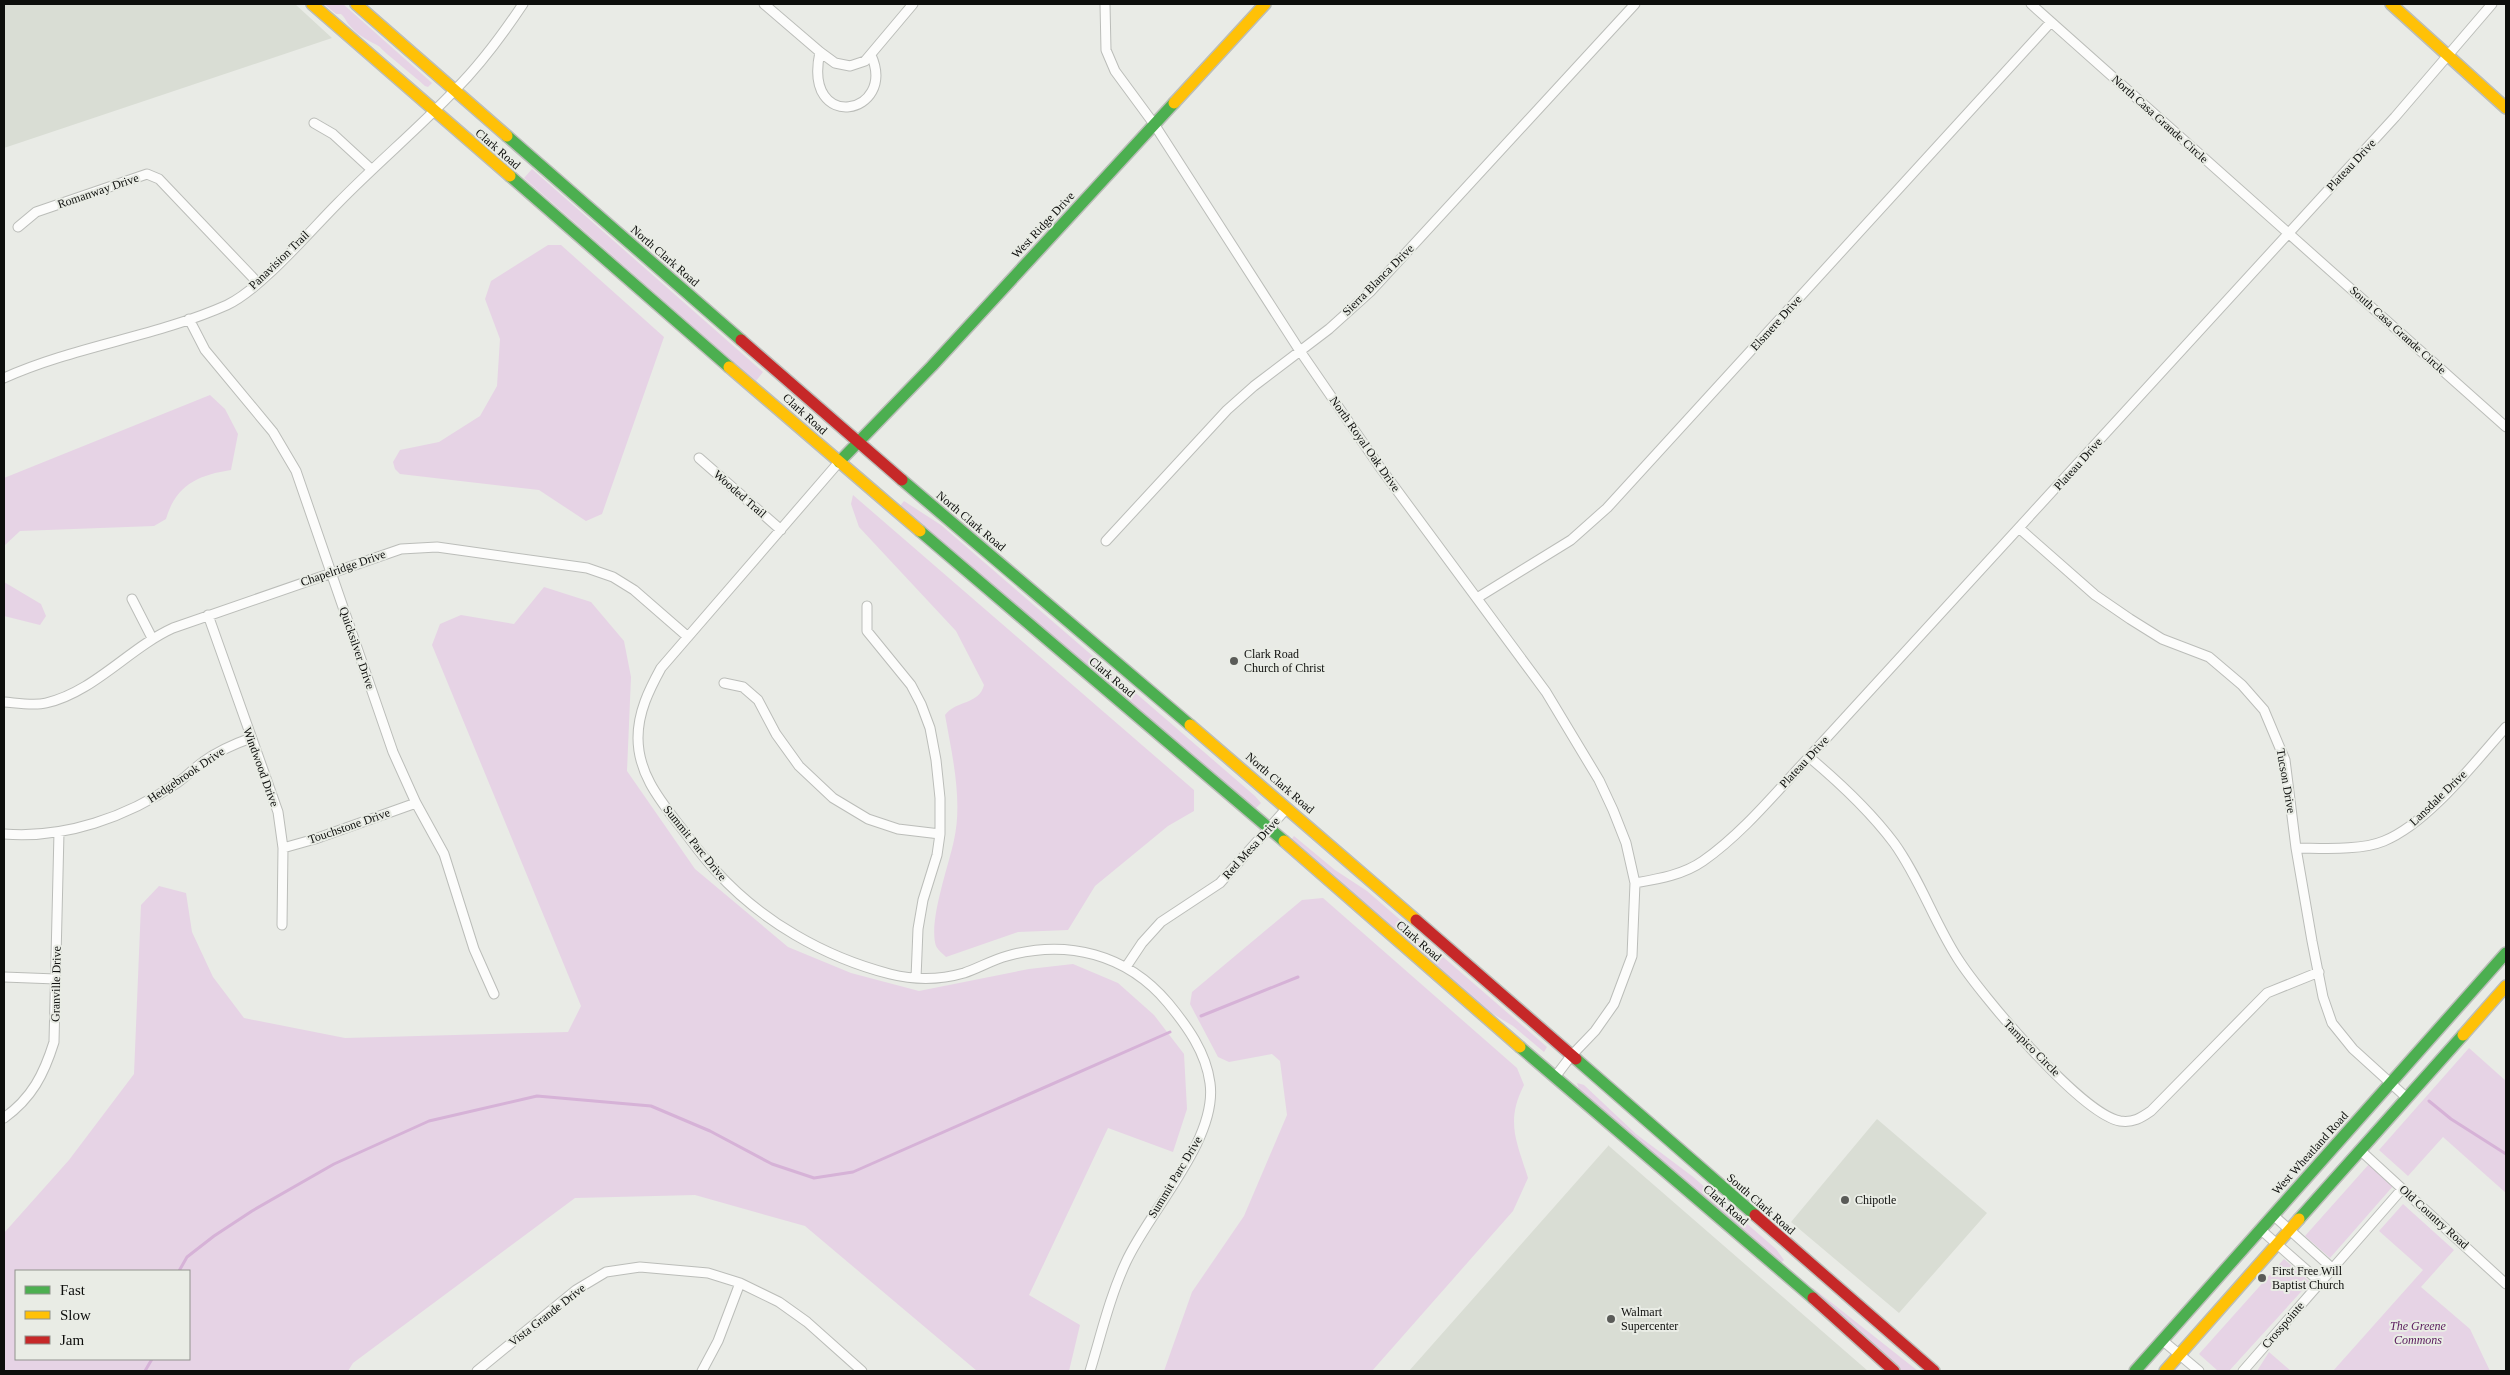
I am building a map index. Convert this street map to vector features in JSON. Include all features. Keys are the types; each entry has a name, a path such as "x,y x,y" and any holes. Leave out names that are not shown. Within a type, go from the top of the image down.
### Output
{"main road":[{"name":"Clark Road","path":"312,4 839,462 1269,828 1555,1078 1795,1282 1894,1371"},
{"name":"North Clark Road","path":"356,4 857,441 1287,808 1571,1056"},
{"name":"West Ridge Drive","path":"839,462 857,441 932,366 1265,4"},
{"path":"2392,4 2506,108"},
{"name":"West Wheatland Road","path":"2134,1371 2506,953"},
{"path":"2165,1371 2506,986"},
{"name":"South Clark Road","path":"1571,1056 1934,1371"},
{"path":"1795,1282 1811,1266"}],"street":[{"path":"433,111 455,91 482,60 523,4"},
{"path":"764,4 835,63 850,66 865,61 913,4"},
{"name":"North Royal Oak Drive","path":"1105,4 1106,50 1115,71 1154,124 1300,351 1379,466 1546,692 1599,780 1626,842 1635,883 1632,956 1614,1004 1595,1031 1571,1056 1555,1078"},
{"name":"Sierra Blanca Drive","path":"1106,541 1227,410 1370,292 1635,4"},
{"name":"North Casa Grande Circle","path":"2031,4 2288,233"},
{"name":"Plateau Drive","path":"1635,883 1666,878 1702,862 1738,831 2019,528 2395,117 2447,54 2492,4"},
{"name":"Elsmere Drive","path":"1477,598 1571,540 1607,508 2051,22"},
{"path":"820,52 816,69 820,89 826,98 837,106 850,108 863,102 875,87 875,64 871,55"},
{"name":"Panavision Trail","path":"4,378 39,362 189,319 228,304 258,283 371,169 433,111"},
{"path":"314,123 333,134 371,169"},
{"name":"Romanway Drive","path":"18,227 36,212 147,174 159,179 258,283"},
{"name":"South Casa Grande Circle","path":"2288,233 2506,427"},
{"name":"Quicksilver Drive","path":"189,319 205,350 287,452 296,471 393,752 416,803 444,854 474,949 494,994"},
{"name":"Wooded Trail","path":"699,458 781,530"},
{"name":"Summit Parc Drive","path":"839,462 661,668 647,693 640,717 638,739 642,760 647,778 658,797 713,868 734,890 776,923 835,955 892,974 916,978 943,978 964,973 1004,956 1036,949 1067,948 1099,955 1126,967 1162,996 1199,1048 1207,1067 1210,1086 1210,1106 1206,1123 1197,1142 1133,1246 1124,1266 1090,1371"},
{"name":"Tucson Drive","path":"2019,528 2096,595 2130,619 2162,639 2209,657 2242,685 2264,710 2285,760 2296,848 2324,997 2332,1023 2353,1048 2407,1098"},
{"name":"Chapelridge Drive","path":"4,702 46,703 84,688 152,638 208,615 401,549 437,547 587,568 613,577 634,590 688,637"},
{"path":"132,599 152,638"},
{"path":"867,606 867,631 911,685 930,728 940,798 940,834 937,854 923,900 918,929 916,978"},
{"name":"Windwood Drive","path":"208,615 278,812 283,848 282,925"},
{"path":"724,683 743,687 758,700 776,734 799,766 833,798 868,819 898,829 940,834"},
{"name":"Lansdale Drive","path":"2296,848 2353,847 2382,842 2400,833 2416,821 2450,789 2506,727"},
{"name":"Hedgebrook Drive","path":"4,834 18,835 59,832 110,819 146,802 178,782 204,761 228,746 251,738"},
{"name":"Tampico Circle","path":"1809,756 1842,785 1894,844 1915,877 1934,919 1957,957 1972,980 2001,1017 2102,1114 2120,1121 2137,1121 2151,1111 2267,993 2319,972"},
{"name":"Touchstone Drive","path":"283,848 315,839 416,803"},
{"name":"Red Mesa Drive","path":"1126,967 1142,942 1161,922 1220,883 1287,808"},
{"name":"Granville Drive","path":"4,1118 34,1091 45,1071 54,1042 59,832"},
{"path":"4,977 56,979"},
{"name":"Old Country Road","path":"2361,1150 2506,1284"},
{"name":"Crosspointe","path":"2243,1371 2402,1188"},
{"path":"2273,1215 2332,1268"},
{"path":"2260,1230 2320,1282"},
{"name":"Vista Grande Drive","path":"477,1371 576,1290 606,1272 640,1267 708,1273 740,1284 779,1302 862,1371"},
{"path":"702,1371 718,1341 740,1284"},
{"path":"2162,1340 2199,1371"}],"shaded area":[{"path":"4,4 295,4 332,38 4,148"},
{"path":"1877,1119 1987,1213 1899,1313 1791,1222"},
{"path":"1609,1146 1868,1371 1409,1371"}],"green space":[{"path":"324,4 343,4 432,83 428,87 425,86 380,47 358,34 341,14 336,14"},
{"path":"532,169 763,372 756,381 524,178"},
{"path":"548,245 561,245 664,337 602,514 586,521 539,490 400,474 395,469 393,462 400,450 439,442 480,416 497,386 500,339 485,299 491,281"},
{"path":"210,395 225,409 238,434 231,470 208,475 182,490 170,507 166,519 154,526 20,531 4,546 4,478"},
{"path":"853,495 1194,790 1194,811 1168,826 1095,886 1068,930 1018,932 946,957 936,946 934,936 937,909 954,840 957,810 956,778 945,715 955,707 977,696 984,685 956,631 859,527 851,504"},
{"path":"904,501 941,525 1261,803 1255,809 900,506"},
{"path":"4,582 41,604 46,616 40,625 4,616"},
{"path":"544,587 591,602 624,641 631,677 627,771 695,869 788,947 851,973 919,991 1029,969 1073,964 1118,983 1154,1015 1184,1054 1187,1109 1173,1152 1108,1128 1029,1295 1080,1325 1069,1371 977,1371 805,1226 695,1195 575,1198 353,1363 348,1371 4,1371 4,1233 69,1160 134,1074 141,905 159,886 186,893 192,932 213,977 244,1018 345,1038 568,1032 581,1006 432,645 440,624 461,615 514,624"},
{"path":"1294,836 1335,870 1367,891 1547,1047 1544,1052 1513,1026 1488,1011 1291,840"},
{"path":"1323,898 1517,1068 1524,1085 1515,1110 1515,1132 1528,1178 1513,1211 1372,1371 1164,1371 1192,1292 1244,1216 1287,1115 1280,1061 1272,1054 1229,1062 1218,1057 1190,1004 1192,992 1302,900"},
{"path":"2469,1048 2506,1081 2506,1193 2443,1137 2408,1176 2379,1150"},
{"path":"1577,1083 1584,1085 1636,1134 1692,1176 1776,1249 1784,1260 1780,1264 1644,1150 1579,1089"},
{"path":"2370,1163 2394,1185 2330,1258 2305,1236"},
{"name":"The Greene Commons","path":"2403,1204 2454,1250 2421,1287 2470,1329 2490,1371 2333,1371 2423,1270 2379,1231"},
{"path":"2284,1259 2310,1282 2229,1371 2218,1371 2199,1354"},
{"path":"1813,1288 1918,1371 1900,1371 1809,1291"},
{"path":"2269,1352 2291,1371 2257,1371"}],"waterway":[{"path":"1201,1016 1298,977"},
{"path":"180,1270 187,1257 214,1236 252,1211 334,1164 429,1121 537,1096 651,1106 710,1131 772,1164 814,1178 853,1172 1170,1032"},
{"path":"2429,1101 2451,1119 2506,1154"},
{"path":"145,1371 151,1360"}],"traffic: fast":[{"path":"839,462 932,366 1174,103"},
{"path":"507,136 741,340"},
{"path":"510,176 729,367"},
{"path":"902,480 1190,725"},
{"path":"920,531 1284,841"},
{"path":"2135,1371 2506,953"},
{"path":"2299,1219 2463,1035"},
{"path":"1520,1047 1813,1298"},
{"path":"1576,1059 1755,1215"}],"traffic: slow":[{"path":"312,4 510,176"},
{"path":"356,4 507,136"},
{"path":"1174,103 1265,4"},
{"path":"2391,4 2506,108"},
{"path":"729,367 920,531"},
{"path":"1190,725 1416,920"},
{"path":"1284,841 1520,1047"},
{"path":"2463,1035 2506,986"},
{"path":"2165,1371 2299,1219"}],"traffic: jam":[{"path":"741,340 902,480"},
{"path":"1416,920 1576,1059"},
{"path":"1755,1215 1934,1371"},
{"path":"1813,1298 1894,1371"}],"place":[{"name":"Clark Road Church of Christ","path":"1234,661"},
{"name":"Chipotle","path":"1845,1200"},
{"name":"First Free Will Baptist Church","path":"2262,1278"},
{"name":"Walmart Supercenter","path":"1611,1319"}]}
